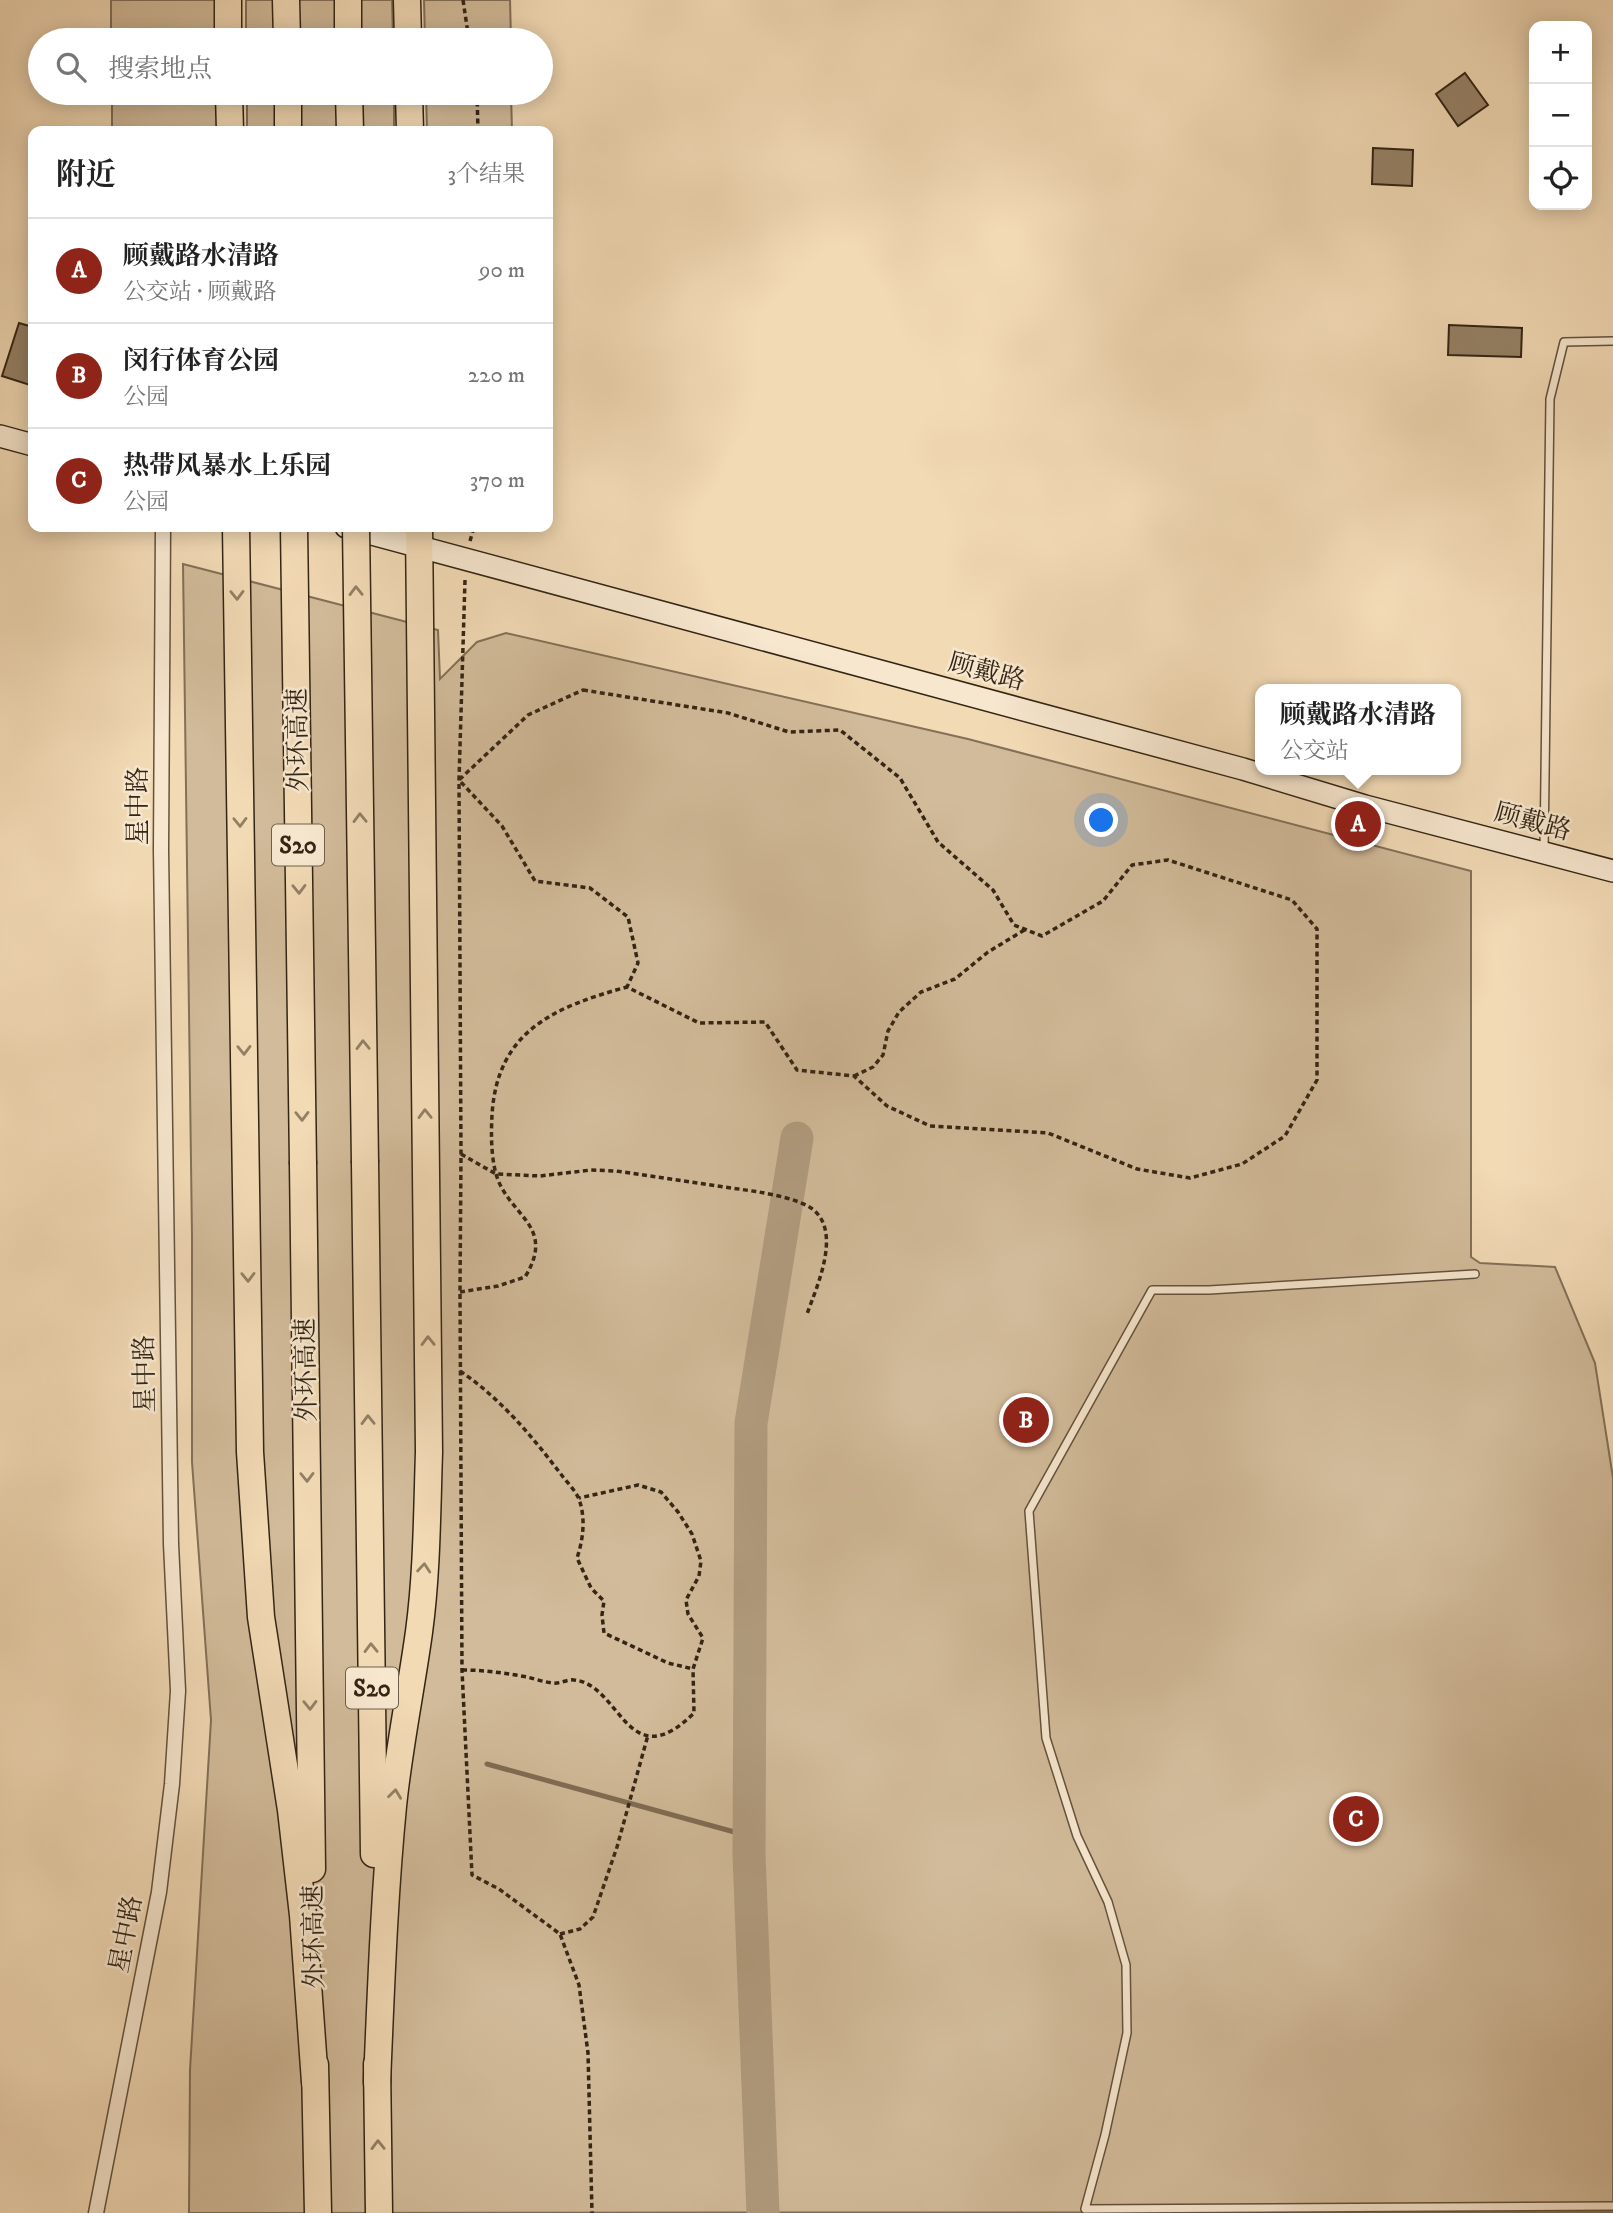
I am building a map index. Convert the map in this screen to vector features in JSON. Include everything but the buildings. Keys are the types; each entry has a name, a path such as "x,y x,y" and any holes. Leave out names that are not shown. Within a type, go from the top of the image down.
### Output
{"highway":[{"path":"228,0 228,28"},
{"path":"286,0 287,28"},
{"path":"348,0 348,28"},
{"path":"407,0 408,28"},
{"path":"229,105 230,126"},
{"path":"288,105 288,126"},
{"path":"349,105 350,126"},
{"path":"409,105 410,126"},
{"path":"236,532 250,1452 261,1617 291,1810 315,2082"},
{"name":"外环高速","path":"294,532 317,2213"},
{"name":"S20","path":"356,532 379,2213"},
{"path":"377,2082 384,1916 404,1719 419,1631 429,1452 419,537"}],"main road":[{"path":"0,436 28,444"},
{"name":"顾戴路","path":"382,532 419,537 466,559 1255,774"},
{"name":"顾戴路","path":"1258,775 1613,871"}],"street":[{"name":"星中路","path":"96,2213 159,1892 172,1784 178,1691 171,1531 161,878 163,532"}],"lane":[{"path":"1544,853 1550,399 1564,342 1613,341"},
{"path":"1475,1274 1209,1290 1152,1290 1030,1511 1046,1738 1077,1836 1108,1902 1126,1965 1127,2034 1105,2135 1085,2209 1613,2206"}],"path":[{"path":"463,0 467,28"},
{"path":"477,105 478,126"},
{"path":"466,559 459,780 460,1371 462,1670 472,1875 499,1889 560,1934 579,1985 588,2053 592,2213"},
{"path":"459,780 528,715 583,690 728,713 789,732 840,730 900,778 938,842 993,890 1014,925 1042,936 1102,901 1132,865 1168,860 1292,900 1317,929 1317,1080 1285,1136 1242,1164 1190,1178 1137,1169 1048,1133 930,1126 887,1106 854,1076"},
{"path":"459,780 502,825 534,881 590,888 628,917 638,963 627,987"},
{"path":"460,1292 498,1286 525,1277 534,1262 536,1245 528,1221 507,1196 496,1174 491,1126 493,1090 505,1059 525,1034 548,1018 590,997 627,987 699,1023 765,1022 797,1070 854,1076 873,1067 883,1055 888,1031 899,1012 921,992 954,979 988,952 1026,929"},
{"path":"461,1154 496,1174 540,1176 616,1171 759,1192 811,1208 822,1220 827,1241 824,1265 807,1314"},
{"path":"460,1371 482,1386 508,1411 544,1451 579,1498 584,1539 577,1558 591,1588 604,1601 604,1633 668,1663 693,1669"},
{"path":"462,1670 492,1670 555,1684 574,1680 590,1687 607,1700 623,1722 635,1731 649,1735 678,1728 694,1713 693,1669 703,1638 688,1614 686,1600 699,1576 701,1561 692,1534 661,1492 639,1485 579,1498"},
{"path":"560,1934 580,1929 593,1917 617,1847 649,1735"}],"shaded area":[{"path":"111,0 216,0 216,28 111,28"},
{"path":"246,0 392,0 393,28 246,28"},
{"path":"424,0 510,0 511,28 425,28"},
{"path":"112,105 217,105 217,126 112,126"},
{"path":"247,105 394,105 394,126 247,126"},
{"path":"426,105 511,105 512,126 427,126"},
{"path":"183,564 438,630 440,679 477,642 506,633 968,739 1471,871 1471,1257 1480,1263 1555,1267 1595,1363 1613,1478 1613,2212 189,2213 190,2070 211,1720 192,1462 192,1237"}],"waterway":[{"path":"763,2213 749,1855 751,1423 797,1138"},
{"path":"487,1764 749,1836"}],"place":[{"name":"顾戴路水清路","path":"1358,824"},
{"name":"闵行体育公园","path":"1026,1420"},
{"name":"热带风暴水上乐园","path":"1356,1819"}]}
